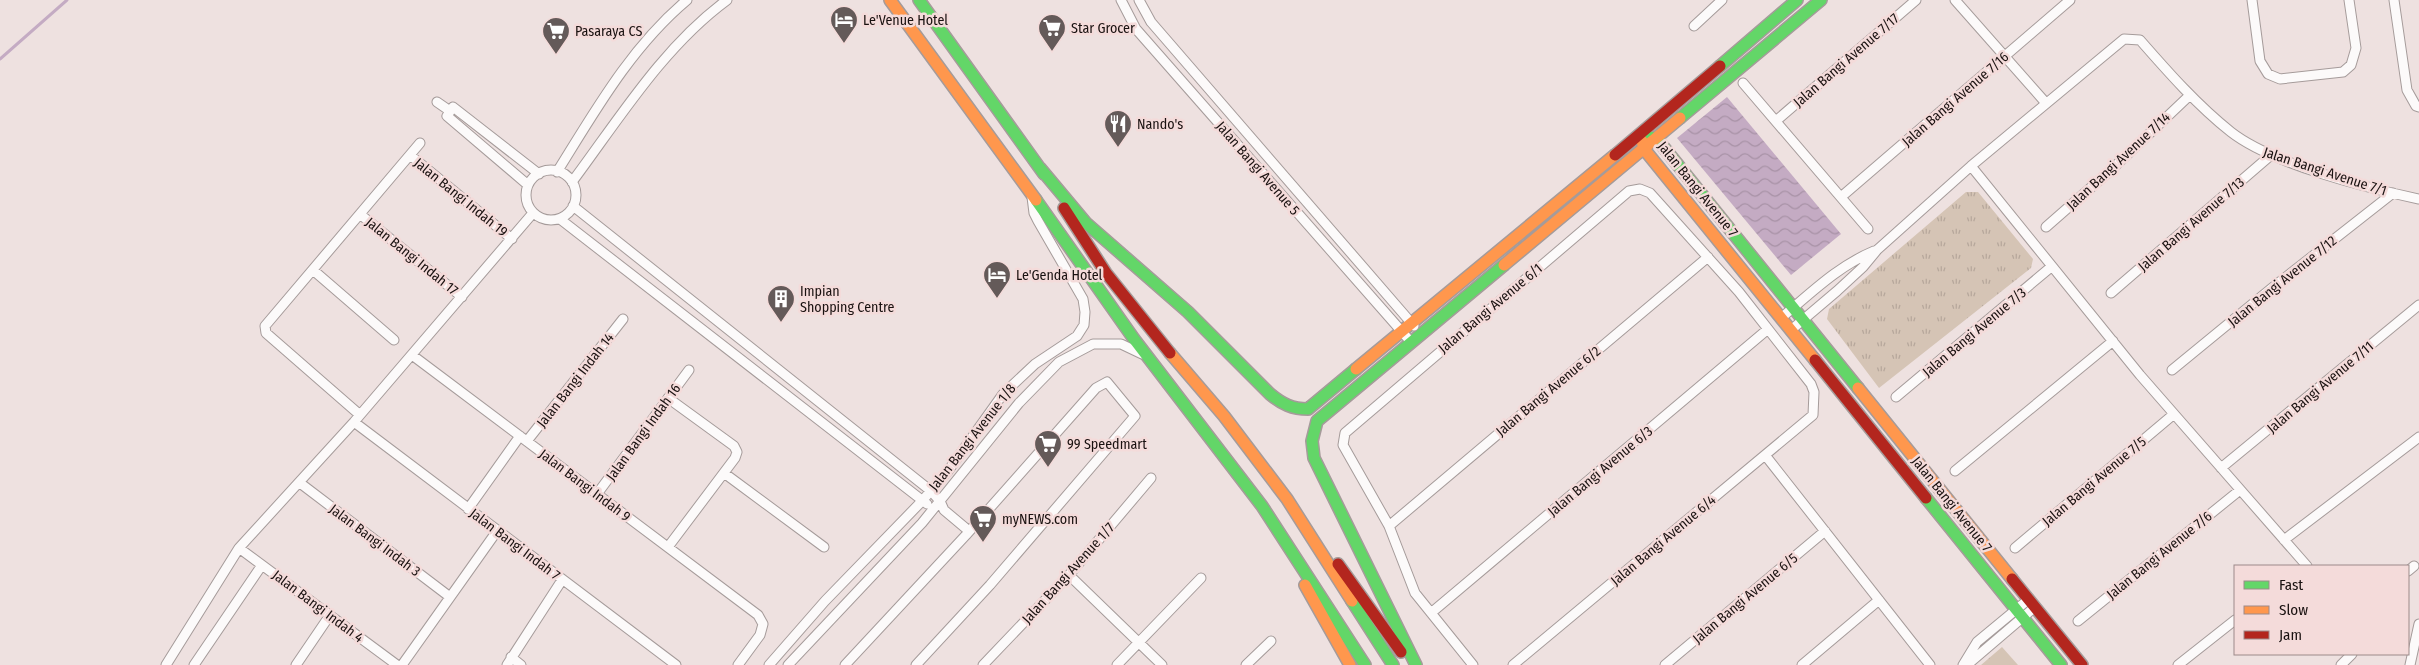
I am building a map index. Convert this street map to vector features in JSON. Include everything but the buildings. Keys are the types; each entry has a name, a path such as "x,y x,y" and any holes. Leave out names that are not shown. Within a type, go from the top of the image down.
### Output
{"street":[{"path":"557,172 629,60 687,0"},
{"path":"572,182 665,58 691,31 727,0"},
{"path":"890,0 1152,362 1262,506 1365,665"},
{"path":"919,0 1040,168 1086,223 1105,242 1188,312 1283,405 1296,409 1308,409 1640,134 1797,0"},
{"name":"Jalan Bangi Avenue 5","path":"1121,0 1136,30 1411,342"},
{"name":"Jalan Bangi Avenue 5","path":"1139,0 1151,22 1421,333"},
{"path":"1694,26 1722,0"},
{"path":"1416,665 1318,469 1312,448 1313,432 1317,421 1325,412 1657,139 1821,0"},
{"name":"Jalan Bangi Avenue 7/17","path":"1777,120 1916,0"},
{"path":"1791,330 1863,266 1877,250 2045,102 1955,0"},
{"name":"Jalan Bangi Avenue 7/16","path":"1841,197 2070,0"},
{"path":"2252,0 2260,61 2268,74 2280,79 2343,72 2351,65 2356,48 2349,0"},
{"path":"2394,0 2406,90 2416,106 2419,107"},
{"name":"Jalan Bangi Avenue 7/1","path":"2045,102 2124,39 2140,40 2190,95 2231,132 2271,154 2393,193 2419,199"},
{"path":"1743,83 1777,120 1868,229"},
{"name":"Jalan Bangi Avenue 7/14","path":"2046,227 2111,170 2190,95"},
{"path":"437,102 450,111"},
{"path":"528,185 447,116 453,107 539,174"},
{"name":"Jalan Bangi Avenue 7","path":"1640,134 1657,139 2082,665"},
{"name":"Jalan Bangi Avenue 7","path":"1640,134 1644,149 2062,665"},
{"path":"394,340 313,270 420,143"},
{"name":"Jalan Bangi Avenue 7/13","path":"2111,293 2271,154"},
{"name":"Jalan Bangi Indah 19","path":"410,156 512,239"},
{"path":"1971,166 2051,267 2304,565"},
{"path":"1040,168 1080,235 1106,273 1153,333 1224,416 1338,565 1410,665"},
{"path":"557,172 572,182 576,198 574,206 560,218 546,220 533,213 526,200 528,185 539,174 557,172"},
{"name":"Jalan Bangi Avenue 6/1","path":"1389,526 1343,445 1345,432 1353,423 1630,191 1640,189 1650,193 1708,257"},
{"name":"Jalan Bangi Avenue 7/12","path":"2172,370 2393,193"},
{"name":"Jalan Bangi Avenue 1/8","path":"770,665 825,602 931,491 1003,394 1035,364 1077,336 1084,324 1086,312 1083,299 1038,221 1032,204 1032,194"},
{"path":"574,206 931,491 940,501 944,510 969,531"},
{"path":"166,665 239,548 357,419 533,213"},
{"name":"Jalan Bangi Indah 17","path":"361,215 462,297"},
{"path":"560,218 922,501 933,509 944,510"},
{"path":"1781,318 1828,278 1857,258 1877,250"},
{"path":"1708,257 1768,329"},
{"name":"Jalan Bangi Avenue 6/2","path":"1389,526 1708,257"},
{"name":"Jalan Bangi Avenue 7/3","path":"1896,397 2051,267"},
{"name":"Jalan Bangi Indah 7","path":"313,270 265,326 266,333 357,419 468,509 676,665"},
{"name":"Jalan Bangi Avenue 7/11","path":"2221,468 2419,305"},
{"name":"Jalan Bangi Indah 14","path":"468,509 523,439 623,319"},
{"name":"Jalan Bangi Avenue 6/4","path":"1513,665 1814,416 1814,392 1811,384 1768,329"},
{"name":"Jalan Bangi Avenue 6/3","path":"1431,613 1768,329"},
{"path":"1955,471 2113,341"},
{"name":"Jalan Bangi Avenue 1/8","path":"788,665 922,523 1019,403 1059,362 1093,344 1108,342 1133,348 1152,362"},
{"name":"Jalan Bangi Indah 9","path":"412,355 758,615 763,624 760,635 738,665"},
{"name":"Jalan Bangi Indah 16","path":"597,494 688,370"},
{"path":"845,665 969,531 1096,388 1107,382 1135,416 990,585 916,665"},
{"path":"668,398 734,446 737,452 735,458 668,547"},
{"name":"Jalan Bangi Avenue 7/5","path":"2015,548 2174,414"},
{"path":"2284,540 2419,437"},
{"path":"1765,456 1930,665"},
{"path":"724,473 824,547"},
{"name":"Jalan Bangi Avenue 1/7","path":"983,665 1069,575 1150,478"},
{"name":"Jalan Bangi Indah 3","path":"300,483 450,597"},
{"name":"Jalan Bangi Avenue 7/6","path":"2078,621 2240,490"},
{"path":"1286,499 1393,665"},
{"path":"1262,506 1350,665"},
{"path":"1389,526 1415,593 1473,665"},
{"path":"402,665 497,531"},
{"name":"Jalan Bangi Avenue 6/5","path":"1665,665 1825,531"},
{"name":"Jalan Bangi Indah 4","path":"239,548 330,615 386,662 397,665"},
{"path":"194,665 262,565"},
{"path":"1069,575 1162,665"},
{"path":"1117,665 1201,578"},
{"path":"521,665 509,661 562,580"},
{"path":"1802,665 1879,600"},
{"path":"1965,665 2032,603"},
{"path":"296,665 330,615"},
{"path":"2178,665 2234,621"},
{"path":"2410,665 2419,624"},
{"path":"1246,665 1271,641"},
{"path":"2341,665 2351,655"}],"green space":[{"path":"1966,192 1978,192 2033,259 2031,268 1879,388 1827,319 1829,309"},
{"path":"2002,647 2018,665 1981,665"}],"water":[{"path":"1727,97 1841,234 1791,275 1677,138"}],"waterway":[{"path":"0,59 67,0"}],"traffic: fast":[{"path":"919,0 1044,174"},
{"path":"1720,66 1797,0"},
{"path":"1680,118 1821,0"},
{"path":"1650,137 1657,139 1858,388"},
{"path":"1040,168 1086,223 1188,312 1279,401 1292,407 1308,409 1356,369"},
{"path":"1036,200 1134,339 1262,506 1365,665"},
{"path":"1416,665 1314,458 1312,441 1317,421 1504,265"},
{"path":"1926,498 2061,665"},
{"path":"1352,601 1393,665"}],"traffic: slow":[{"path":"890,0 1036,200"},
{"path":"1504,265 1680,118"},
{"path":"1642,141 1644,149 1815,360"},
{"path":"1356,369 1615,155"},
{"path":"1170,353 1224,416 1287,499 1352,601"},
{"path":"1858,388 2012,579"},
{"path":"1305,585 1350,665"}],"traffic: jam":[{"path":"1615,155 1720,66"},
{"path":"1064,208 1106,273 1170,353"},
{"path":"1815,360 1926,498"},
{"path":"1338,564 1401,652"},
{"path":"2012,579 2082,665"}],"place":[{"name":"Le'Venue Hotel","path":"844,44"},
{"name":"Star Grocer","path":"1052,52"},
{"name":"Pasaraya CS","path":"556,55"},
{"name":"Nando's","path":"1118,148"},
{"name":"Le'Genda Hotel","path":"997,299"},
{"name":"Impian Shopping Centre","path":"781,323"},
{"name":"99 Speedmart","path":"1048,468"},
{"name":"myNEWS.com","path":"983,543"}]}
